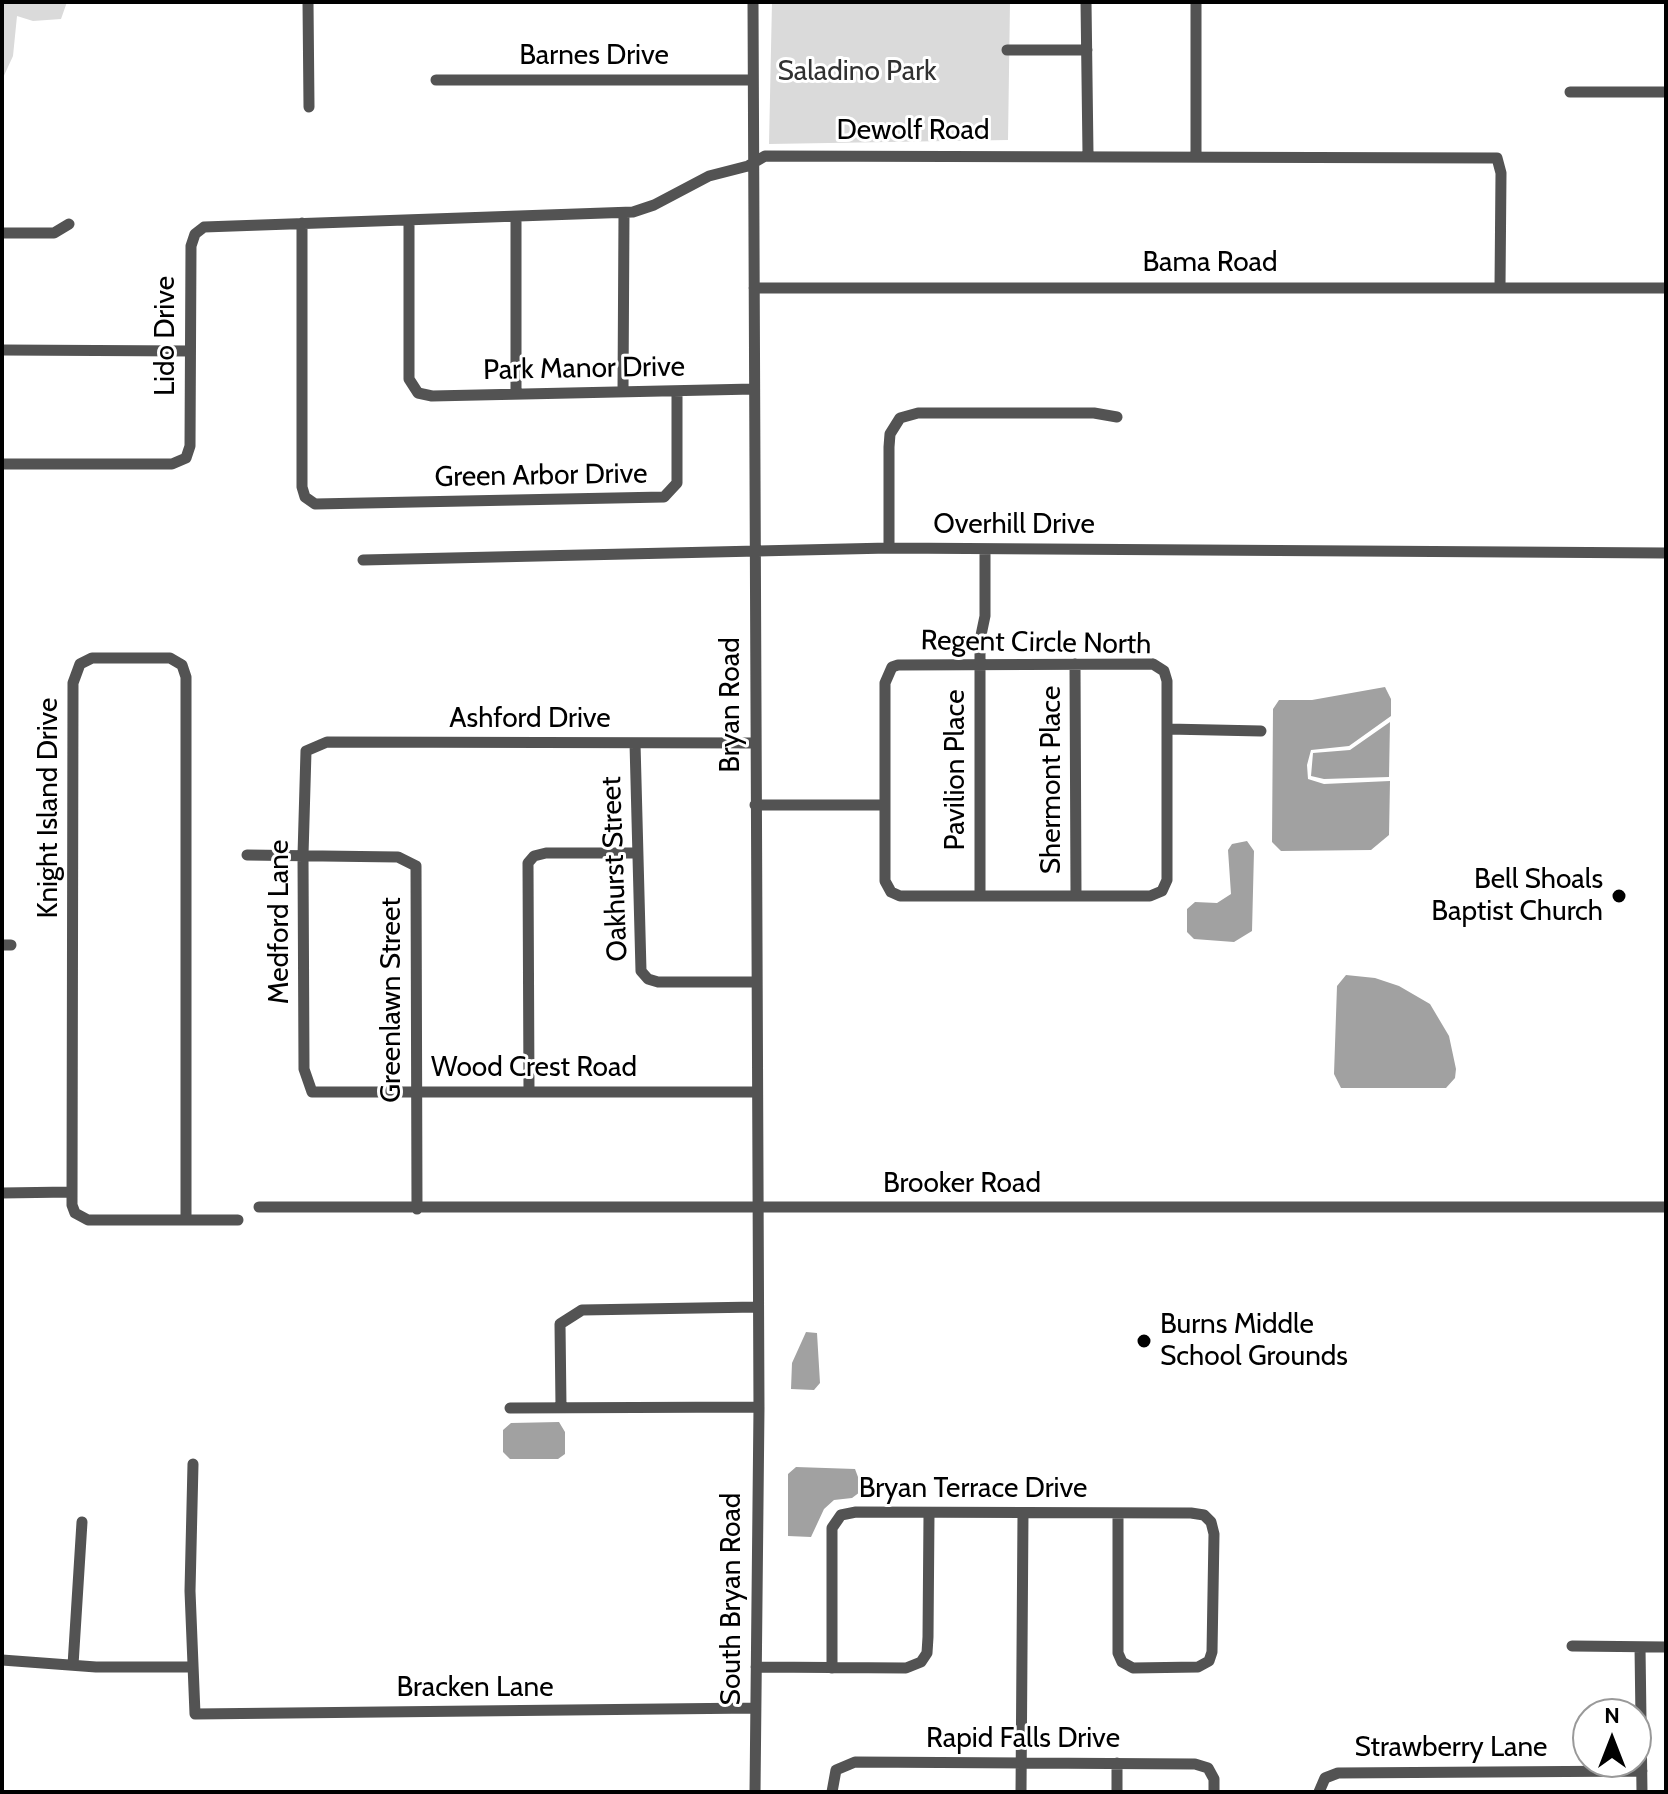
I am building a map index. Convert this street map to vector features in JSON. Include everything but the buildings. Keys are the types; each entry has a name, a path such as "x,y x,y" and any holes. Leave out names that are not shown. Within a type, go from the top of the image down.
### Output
{"street":[{"path":"308,2 309,107"},
{"name":"Bryan Road","path":"753,2 755,1092 759,1407"},
{"path":"1086,2 1088,154"},
{"path":"1196,2 1196,155"},
{"path":"1007,50 1087,50"},
{"name":"Barnes Drive","path":"436,80 753,80"},
{"path":"1570,92 1666,92"},
{"name":"Dewolf Road","path":"212,226 624,213 647,208 709,176 754,163 765,156 1088,154 1497,158 1501,173 1500,286"},
{"path":"623,392 624,213"},
{"path":"516,218 516,394"},
{"name":"Park Manor Drive","path":"409,221 409,379 416,391 428,396 754,389"},
{"name":"Green Arbor Drive","path":"302,223 302,487 308,499 324,505 664,497 677,483 677,391"},
{"path":"2,233 54,233 69,224"},
{"name":"Lido Drive","path":"2,464 172,464 186,458 190,446 192,241 200,229 212,226"},
{"name":"Bama Road","path":"754,288 1666,288"},
{"path":"2,350 190,351"},
{"path":"889,548 890,434 900,418 918,413 1094,413 1117,417"},
{"name":"Overhill Drive","path":"363,560 738,554 755,550 889,548 1666,553"},
{"name":"Pavilion Place","path":"980,896 980,665 985,616 985,549"},
{"name":"Knight Island Drive","path":"70,1192 73,683 76,670 84,660 170,658 182,665 186,677 186,1220"},
{"name":"Shermont Place","path":"1075,664 1076,896"},
{"name":"Regent Circle North","path":"885,805 885,683 888,671 898,665 1160,666 1167,681 1168,729"},
{"path":"755,805 885,805 885,881 891,892 900,896 1150,896 1166,886 1168,729 1261,731"},
{"name":"Ashford Drive","path":"306,751 327,742 755,743"},
{"name":"Oakhurst Street","path":"635,743 640,965 644,976 658,982 756,982"},
{"name":"Medford Lane","path":"306,751 304,1069 312,1092"},
{"path":"529,1091 528,863 534,856 546,853 636,853"},
{"name":"Greenlawn Street","path":"247,855 398,857 416,866 417,1209"},
{"name":"Wood Crest Road","path":"312,1092 755,1092"},
{"path":"2,1193 70,1192 75,1213 88,1220 238,1220"},
{"name":"Brooker Road","path":"259,1207 1666,1207"},
{"path":"561,1407 560,1324 582,1310 757,1307"},
{"path":"510,1408 759,1407"},
{"name":"South Bryan Road","path":"755,1792 759,1407"},
{"path":"2,1660 193,1667 190,1579 193,1464"},
{"name":"Bryan Terrace Drive","path":"832,1668 834,1522 846,1512 929,1514 1118,1513 1198,1514 1211,1522 1212,1652 1209,1661 1198,1667 1133,1668 1122,1662 1118,1653 1118,1513"},
{"path":"1021,1792 1023,1513"},
{"path":"756,1667 910,1668 925,1657 929,1514"},
{"path":"73,1665 82,1522"},
{"path":"1572,1646 1666,1647"},
{"path":"1640,1647 1641,1698"},
{"name":"Bracken Lane","path":"193,1667 195,1714 755,1708"},
{"name":"Rapid Falls Drive","path":"832,1792 833,1775 848,1763 1195,1764 1208,1768 1214,1779 1214,1792"},
{"path":"1117,1763 1117,1792"},
{"name":"Strawberry Lane","path":"1319,1792 1325,1778 1338,1773 1572,1771"}],"green space":[{"path":"2,2 67,2 61,19 33,21 17,16 13,56 2,80"},
{"name":"Saladino Park","path":"772,2 1010,2 1008,140 769,144"}],"shaded area":[{"path":"1385,687 1391,699 1391,716 1349,746 1311,750 1307,765 1308,779 1324,784 1390,781 1389,835 1371,850 1281,851 1272,842 1273,709 1279,700 1312,700"},
{"path":"1390,722 1389,777 1324,779 1311,776 1313,753 1350,750"},
{"path":"1247,841 1254,851 1252,931 1234,942 1194,939 1187,932 1187,909 1195,902 1217,903 1231,894 1228,850 1232,844"},
{"path":"1346,975 1375,978 1399,986 1430,1004 1449,1036 1456,1069 1455,1078 1446,1088 1341,1088 1334,1074 1337,986"},
{"path":"806,1332 817,1333 820,1383 814,1390 791,1389 792,1363"},
{"path":"559,1422 565,1432 565,1454 558,1459 510,1459 503,1452 503,1430 511,1423"},
{"path":"796,1467 855,1469 858,1477 860,1492 852,1498 834,1500 824,1509 811,1537 788,1536 788,1474"}],"place":[{"name":"Bell Shoals Baptist Church","path":"1619,896"},
{"name":"Burns Middle School Grounds","path":"1144,1341"}]}
